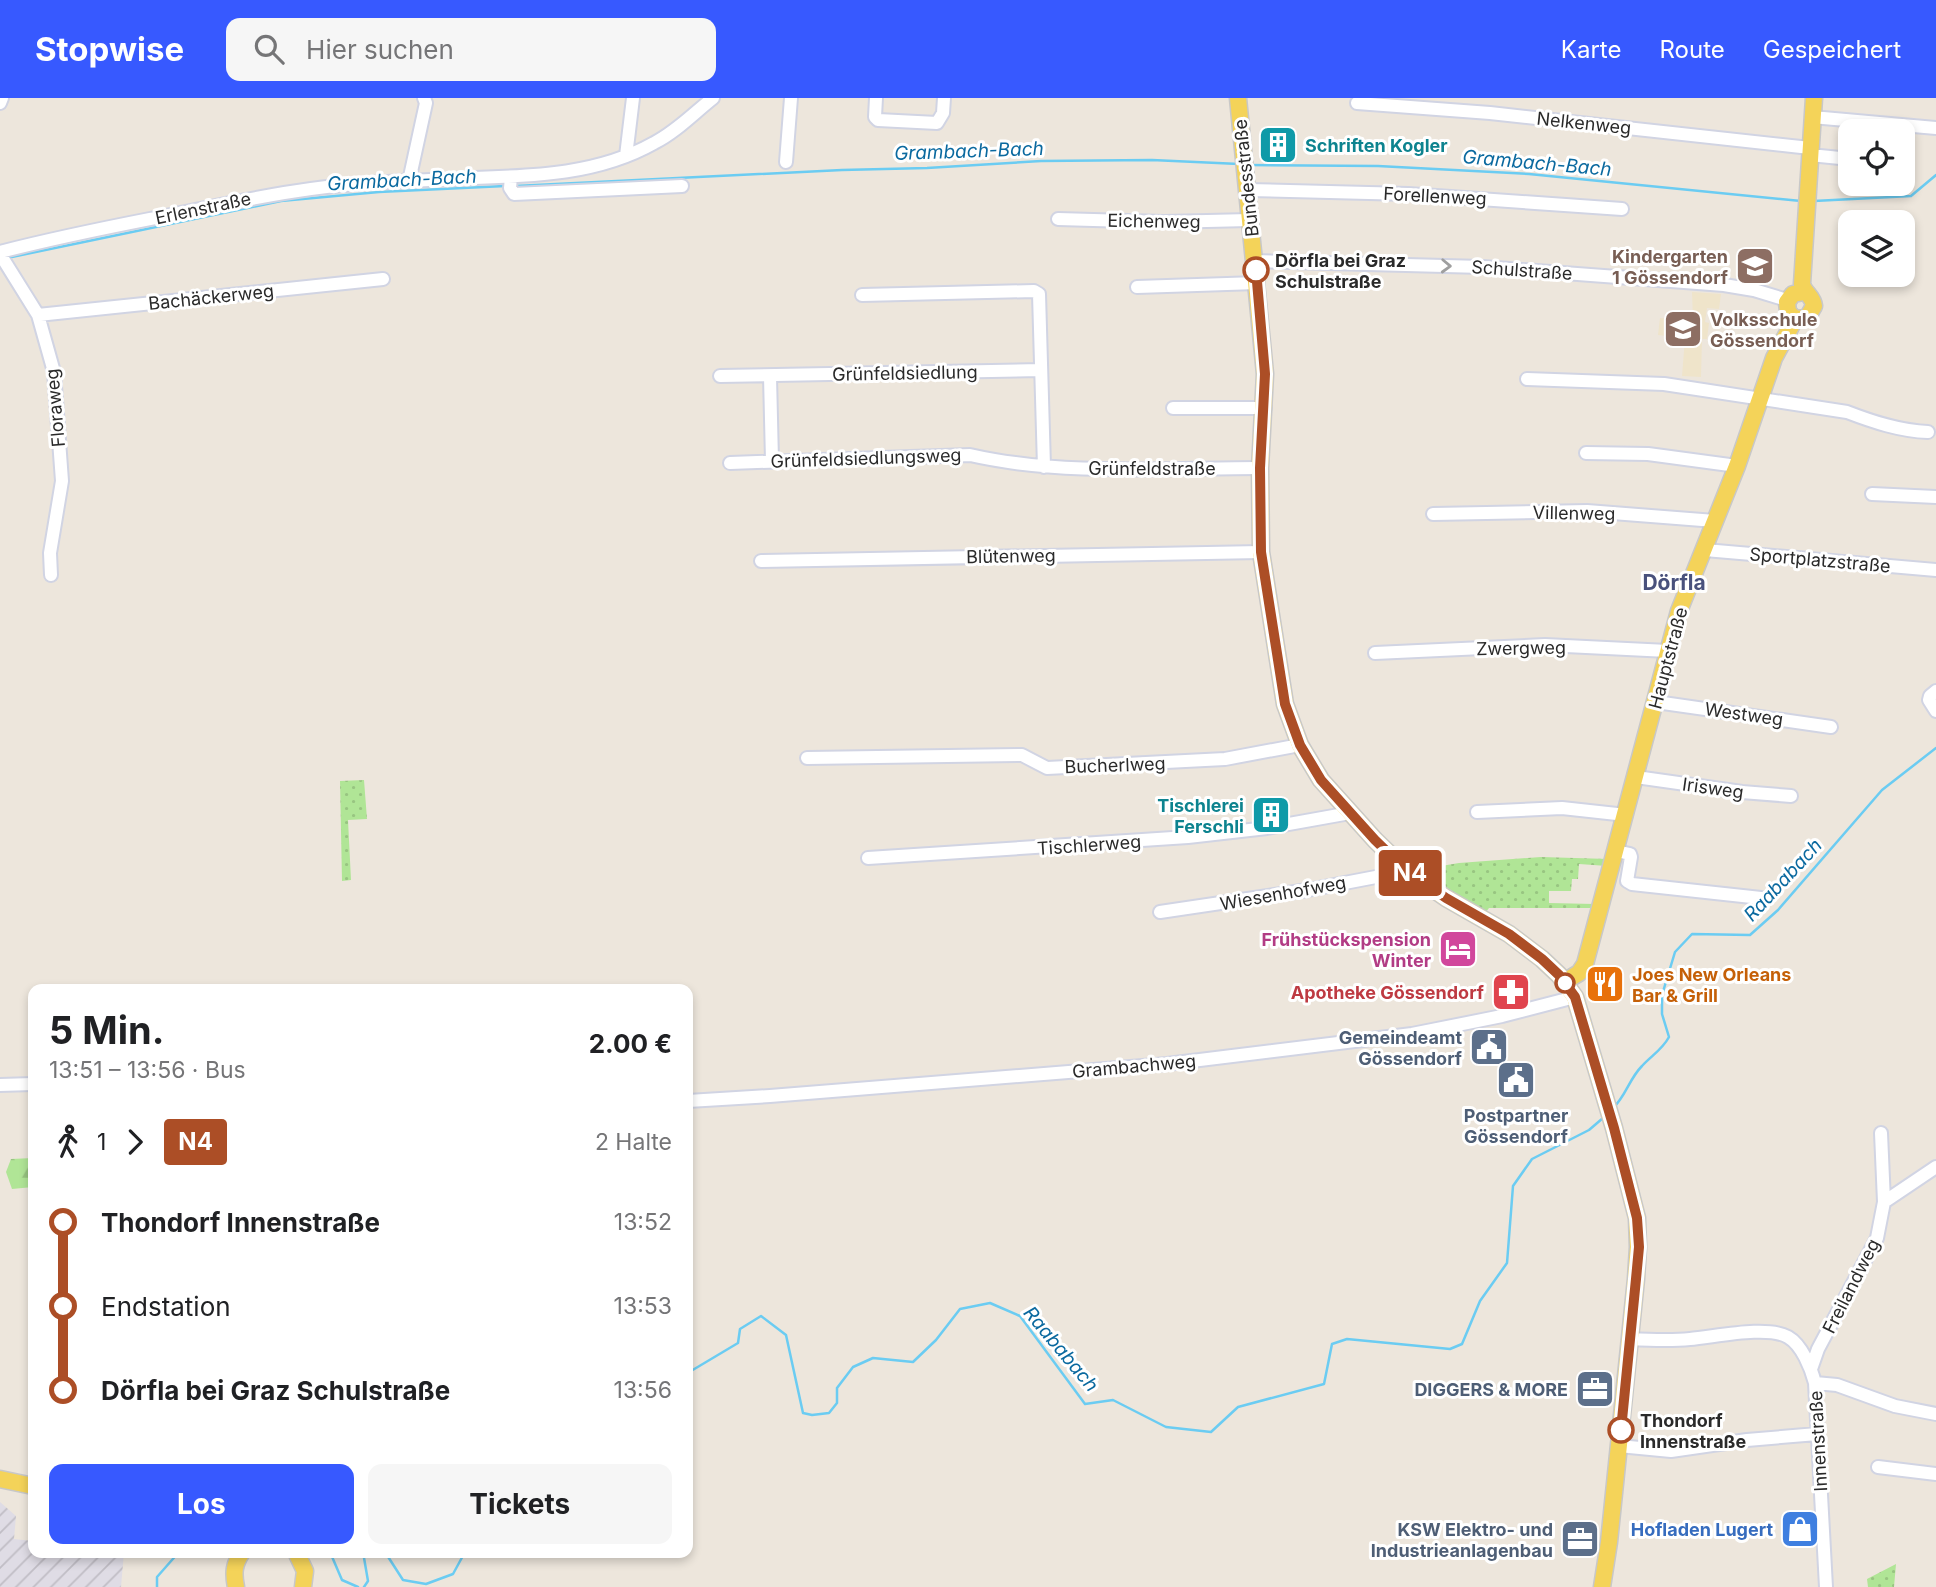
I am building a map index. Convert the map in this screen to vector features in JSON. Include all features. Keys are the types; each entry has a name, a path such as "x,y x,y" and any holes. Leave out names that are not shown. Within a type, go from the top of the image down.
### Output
{"main road":[{"name":"Bundesstraße","path":"1238,98 1263,340 1265,408 1260,468 1261,552 1285,704 1300,745 1321,780 1407,871 1446,898 1509,934 1542,959 1575,997 1613,1124 1637,1218 1639,1247 1602,1587"},
{"name":"Hauptstraße","path":"1564,982 1580,973 1585,964 1679,611 1737,466 1774,358 1796,318 1807,318 1813,309 1812,298 1804,292 1802,284 1814,98"},
{"path":"1796,318 1788,312 1787,300 1793,294 1804,292"},
{"path":"0,1479 28,1485"},
{"path":"235,1558 236,1587"},
{"path":"300,1558 305,1585"}],"street":[{"path":"409,181 426,103 424,98"},
{"path":"626,156 633,98"},
{"name":"Erlenstraße","path":"2,256 80,232 266,195 355,184 409,181 510,182 572,172 626,156 664,138 713,98"},
{"path":"786,162 791,98"},
{"path":"876,98 875,117 878,120 937,122 943,113 943,98"},
{"name":"Nelkenweg","path":"1357,103 1490,113 1810,152"},
{"path":"1812,117 1936,128"},
{"path":"1810,152 1838,157"},
{"name":"Erlenstraße","path":"510,182 514,194 682,186"},
{"name":"Forellenweg","path":"1247,190 1416,195 1622,209"},
{"name":"Eichenweg","path":"1058,219 1164,222 1250,220"},
{"name":"Floraweg","path":"2,256 38,315 54,372 62,481 50,553 51,575"},
{"name":"Schulstraße","path":"1255,261 1494,268 1724,285 1787,300"},
{"name":"Bachäckerweg","path":"38,315 383,279"},
{"path":"1137,287 1257,283"},
{"path":"862,295 1034,291 1040,294 1044,467"},
{"name":"Grünfeldsiedlung","path":"720,376 1041,370"},
{"path":"770,376 772,461"},
{"path":"1527,379 1664,384 1847,412 1872,422 1928,432"},
{"path":"1173,408 1265,408"},
{"path":"1586,453 1648,454 1737,466"},
{"name":"Grünfeldsiedlungsweg","path":"730,463 970,455 1007,464 1044,467"},
{"name":"Grünfeldstraße","path":"1044,467 1260,468"},
{"path":"1872,494 1936,497"},
{"name":"Villenweg","path":"1433,514 1587,511 1715,521"},
{"name":"Sportplatzstraße","path":"1705,550 1936,570"},
{"name":"Blütenweg","path":"761,561 1261,552"},
{"name":"Zwergweg","path":"1375,653 1545,645 1668,651"},
{"path":"1936,691 1930,695 1929,700 1936,710"},
{"name":"Westweg","path":"1656,702 1831,727"},
{"name":"Bucherlweg","path":"807,758 1022,755 1047,768 1225,759 1300,745"},
{"name":"Irisweg","path":"1636,777 1791,796"},
{"path":"1477,812 1562,808 1626,815"},
{"name":"Tischlerweg","path":"868,858 1188,837 1267,828 1350,813"},
{"path":"1616,850 1630,854 1627,881 1632,884 1761,898"},
{"name":"Wiesenhofweg","path":"1160,912 1308,890 1407,871"},
{"name":"Grambachweg","path":"693,1101 1167,1065 1407,1035 1502,1016 1575,997"},
{"path":"0,1085 28,1084"},
{"name":"Freilandweg","path":"1811,1369 1818,1349 1874,1247 1884,1202 1881,1133"},
{"path":"1884,1202 1936,1167"},
{"path":"1630,1339 1689,1339 1769,1332 1784,1334 1803,1351 1818,1349"},
{"name":"Innenstraße","path":"1798,1347 1811,1369 1815,1383 1826,1587"},
{"path":"1815,1383 1837,1385 1895,1406 1936,1414"},
{"path":"1619,1446 1671,1451 1747,1440 1817,1434"},
{"path":"1878,1467 1936,1474"}],"shaded area":[{"name":"Volksschule Gössendorf","path":"1692,292 1721,294 1719,309 1707,308 1705,322 1709,323 1707,339 1702,339 1701,377 1682,376 1685,338 1658,335 1660,318 1693,321"},
{"path":"0,1502 16,1516 14,1539 28,1540 28,1558 123,1558 121,1587 0,1587"}],"green space":[{"path":"364,780 367,819 348,820 351,880 342,881 340,781"},
{"path":"1541,857 1609,859 1607,866 1579,864 1578,879 1572,879 1571,891 1549,891 1549,903 1595,904 1594,908 1489,908 1486,912 1436,885 1417,870 1459,863"},
{"path":"28,1158 28,1187 12,1189 6,1172 11,1159"},
{"path":"1896,1564 1894,1587 1868,1587 1867,1579"}],"waterway":[{"name":"Grambach-Bach","path":"515,186 1041,161 1152,160 1239,164"},
{"name":"Grambach-Bach","path":"1249,165 1378,166 1529,174 1801,201"},
{"name":"Grambach-Bach","path":"1814,201 1911,196 1936,175"},
{"name":"Grambach-Bach","path":"7,258 281,201 379,192 505,186"},
{"name":"Raababach","path":"1613,1108 1645,1062 1669,1037 1662,1014 1662,995 1675,952 1692,934 1750,935 1778,910 1882,790 1936,748"},
{"name":"Raababach","path":"693,1370 738,1343 740,1329 761,1316 786,1335 803,1413 829,1413 837,1403 837,1388 853,1367 873,1358 913,1362 936,1340 960,1309 990,1303 1020,1316 1085,1404 1113,1400 1166,1427 1211,1432 1238,1407 1324,1384 1332,1344 1347,1339 1450,1349 1462,1344 1480,1301 1507,1263 1513,1186 1532,1159 1589,1130 1603,1118"},
{"name":"Raababach","path":"157,1587 157,1577 174,1558"},
{"name":"Raababach","path":"333,1558 342,1580 358,1587"},
{"name":"Raababach","path":"364,1558 368,1581 364,1587"},
{"name":"Raababach","path":"389,1558 403,1580 426,1584 453,1574 462,1558"}],"bus line":[{"name":"N4","path":"1256,270 1265,374 1260,468 1261,552 1285,704 1300,745 1321,780 1375,840 1407,871 1446,898 1509,934 1542,959 1559,975 1575,997 1614,1128 1637,1218 1639,1247 1621,1430"}],"place":[{"name":"Schriften Kogler","path":"1278,145"},
{"name":"Kindergarten 1 Gössendorf","path":"1755,266"},
{"name":"Dörfla bei Graz Schulstraße","path":"1256,270"},
{"name":"Volksschule Gössendorf","path":"1683,329"},
{"name":"Tischlerei Ferschli","path":"1271,815"},
{"name":"Frühstückspension Winter","path":"1458,949"},
{"name":"Joes New Orleans Bar & Grill","path":"1605,984"},
{"name":"Apotheke Gössendorf","path":"1511,992"},
{"name":"Gemeindeamt Gössendorf","path":"1489,1047"},
{"name":"Postpartner Gössendorf","path":"1516,1080"},
{"name":"DIGGERS & MORE","path":"1595,1389"},
{"name":"Thondorf Innenstraße","path":"1621,1430"},
{"name":"Hofladen Lugert","path":"1800,1529"},
{"name":"KSW Elektro- und Industrieanlagenbau","path":"1580,1539"}],"district":[{"name":"Dörfla","path":"1674,582"}]}
